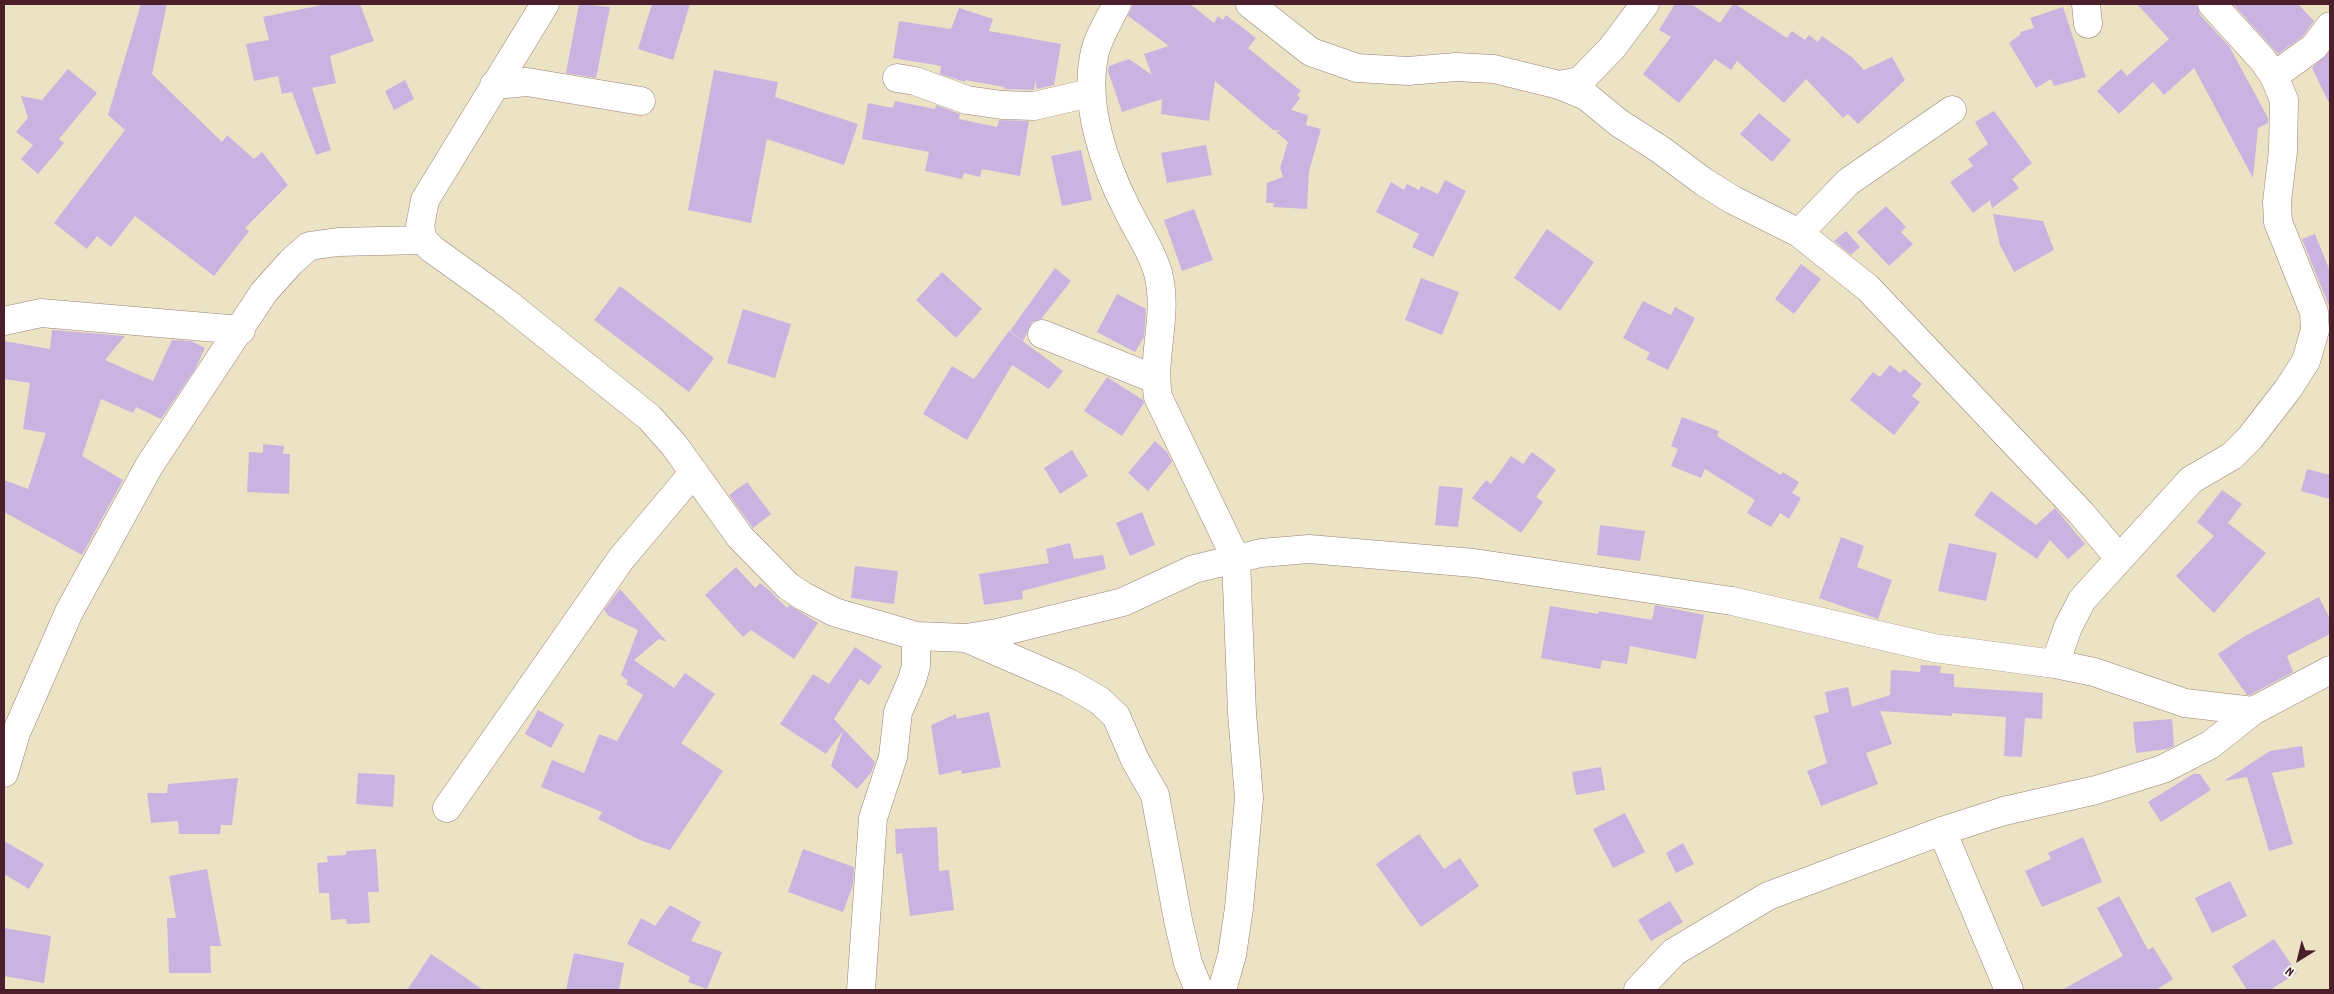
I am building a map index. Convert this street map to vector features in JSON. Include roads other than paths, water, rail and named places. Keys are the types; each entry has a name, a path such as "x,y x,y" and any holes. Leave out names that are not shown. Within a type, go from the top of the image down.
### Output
{"street":[{"path":"545,4 425,200 420,226 423,240 442,258 503,300 649,416 674,445 740,536 788,586 834,612 916,636 966,638 997,633 1123,602 1194,569 1270,552 1309,549 1474,563 1732,601 1934,648 2055,664 2094,672 2186,704 2253,711"},
{"path":"1117,4 1094,54 1090,92 1101,141 1118,190 1158,270 1163,297 1155,379 1158,397 1236,559 1242,713 1249,798 1239,908 1232,955 1222,990"},
{"path":"1250,4 1311,52 1357,68 1408,71 1456,67 1494,69 1559,85 1586,96 1619,123 1661,150 1704,182 1733,200 1799,233 1868,288 2081,513 2119,558"},
{"path":"1559,85 1580,82 1612,48 1645,4"},
{"path":"2055,664 2075,610 2119,558 2145,533 2191,480 2232,456 2250,438 2288,389 2322,337 2278,222 2277,202 2282,171 2285,124 2284,100 2274,76 2244,36 2212,4"},
{"path":"2274,76 2314,47 2330,26"},
{"path":"897,78 915,81 967,100 1002,105 1034,106 1090,92"},
{"path":"494,85 527,82 641,101"},
{"path":"1799,233 1848,182 1952,110"},
{"path":"4,773 16,733 69,612 149,466 270,286 291,262 309,246 338,242 423,240"},
{"path":"4,321 41,313 241,330"},
{"path":"1042,334 1155,379"},
{"path":"447,808 621,559 694,472"},
{"path":"861,990 872,824 893,757 898,712 914,673 916,636"},
{"path":"966,638 1069,683 1099,700 1116,716 1135,760 1156,795 1178,920 1188,964 1199,990"},
{"path":"1638,990 1674,952 1768,896 1942,831 2004,811 2096,790 2163,769 2210,745 2253,711 2330,670"},
{"path":"1942,831 2009,990"}]}
